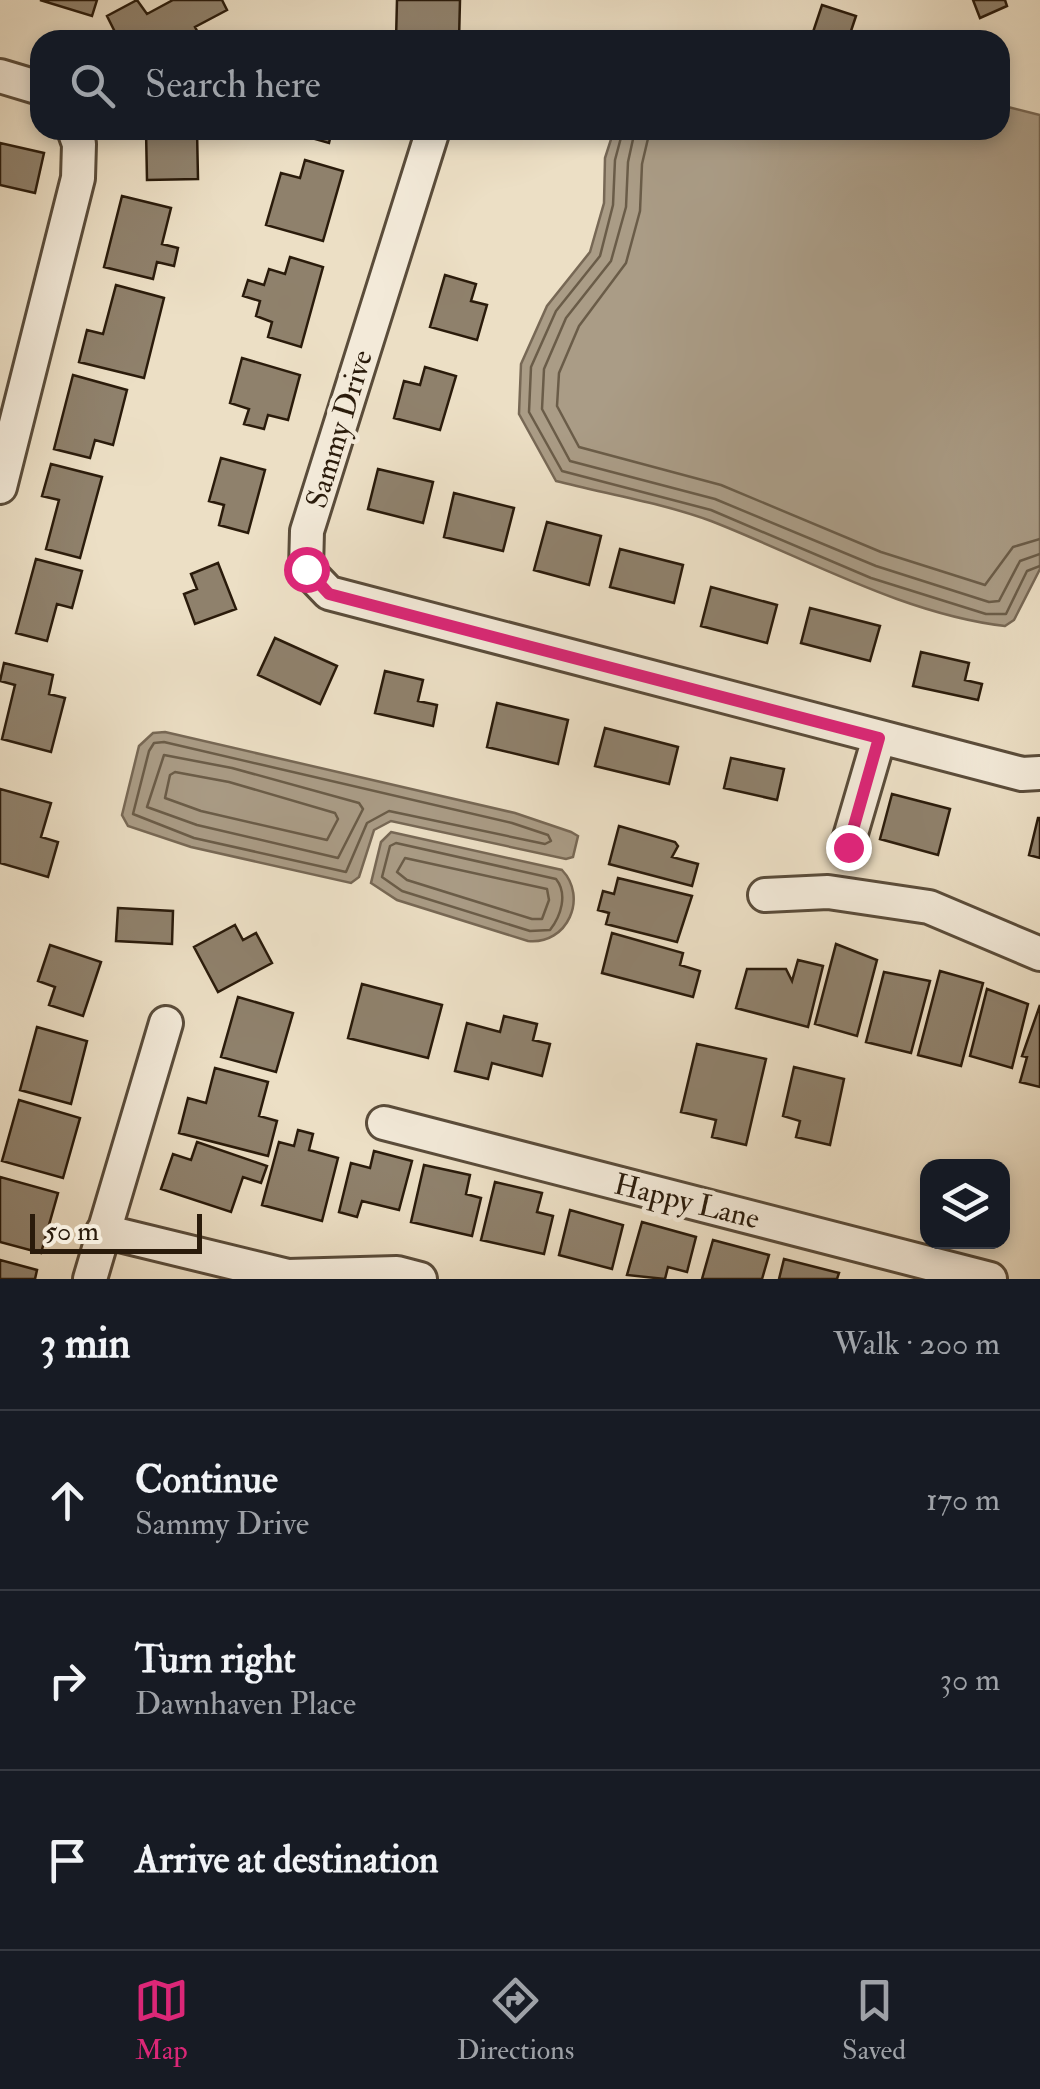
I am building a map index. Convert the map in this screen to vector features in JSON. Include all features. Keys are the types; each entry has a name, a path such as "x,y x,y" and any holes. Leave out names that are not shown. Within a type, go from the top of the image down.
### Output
{"street":[{"path":"0,76 30,85"},
{"path":"2,471 78,178 77,140"},
{"name":"Sammy Drive","path":"430,140 307,531 306,569 329,594 1022,774 1040,772"},
{"path":"848,847 879,738"},
{"path":"765,895 828,892 929,907 1040,954"},
{"path":"90,1279 166,1023"},
{"name":"Happy Lane","path":"384,1123 990,1279"},
{"path":"103,1231 288,1276 404,1277"}],"water":[{"path":"1010,108 1040,115 1040,569 1014,620 1005,626 929,610 711,521 556,481 519,414 521,364 547,306 590,252 604,203 605,158 611,140 1010,140"},
{"path":"165,732 515,813 578,836 573,857 566,859 391,821 374,830 359,877 351,883 191,847 128,826 122,815 139,746 153,733"},
{"path":"391,832 562,870 573,893 570,917 554,935 528,941 397,900 371,883 381,842"}],"building":[{"path":"40,0 97,0 92,16"},
{"path":"137,0 147,14 173,0 222,0 227,10 195,27 197,30 114,30 107,16"},
{"path":"397,0 460,0 459,30 396,30"},
{"path":"973,0 1005,0 1007,6 980,18"},
{"path":"822,5 856,16 851,30 814,30"},
{"path":"146,140 197,140 198,179 147,180"},
{"path":"0,143 44,153 35,193 0,185"},
{"path":"305,160 343,171 323,241 266,225 281,173 300,178"},
{"path":"122,196 171,208 162,244 178,248 174,266 157,262 153,279 104,267"},
{"path":"290,257 323,267 301,347 268,337 272,322 256,316 260,301 243,296 248,280 264,285 269,269 285,274"},
{"path":"445,275 476,284 471,301 487,305 477,340 430,327"},
{"path":"116,285 164,298 144,378 79,362 87,330 103,334"},
{"path":"242,358 300,375 288,420 268,415 264,429 244,424 249,409 230,403"},
{"path":"425,367 456,376 440,430 394,418 404,381 420,385"},
{"path":"73,375 127,390 113,445 95,440 90,458 54,449"},
{"path":"221,458 265,470 248,533 219,525 224,505 209,501"},
{"path":"51,464 102,477 80,558 46,549 59,500 42,496"},
{"path":"378,469 433,482 423,523 368,509"},
{"path":"454,493 514,508 503,551 444,537"},
{"path":"547,522 601,536 589,585 534,570"},
{"path":"620,549 683,565 674,603 610,587"},
{"path":"36,559 82,571 72,608 57,604 47,641 16,633"},
{"path":"218,563 236,609 195,624 184,594 197,589 191,574"},
{"path":"711,587 777,605 767,643 701,626"},
{"path":"810,608 880,626 870,661 801,643"},
{"path":"275,638 337,666 320,704 258,675"},
{"path":"921,652 969,663 965,680 982,684 978,700 913,686"},
{"path":"4,663 53,675 49,694 65,698 51,752 2,739 15,685 0,681"},
{"path":"385,671 423,680 418,701 437,705 433,726 375,713"},
{"path":"497,703 568,720 558,764 487,747"},
{"path":"605,728 678,747 669,784 595,766"},
{"path":"731,758 784,769 777,800 724,788"},
{"path":"0,789 51,803 41,837 58,842 48,877 0,863"},
{"path":"892,794 950,809 938,855 880,839"},
{"path":"1040,818 1040,858 1029,855"},
{"path":"619,826 675,842 678,846 672,857 698,864 692,886 609,864"},
{"path":"618,878 692,896 677,942 606,924 609,913 598,910 603,891 614,894"},
{"path":"118,908 173,911 172,944 116,941"},
{"path":"235,925 243,940 256,933 272,963 218,992 194,947"},
{"path":"612,933 683,953 680,965 700,971 693,997 602,973"},
{"path":"836,944 877,960 857,1036 815,1024"},
{"path":"50,945 101,962 83,1016 49,1005 55,987 38,981"},
{"path":"798,960 823,966 808,1027 736,1008 747,969 786,969 792,981"},
{"path":"940,971 983,983 961,1066 918,1055"},
{"path":"884,972 930,981 911,1053 866,1042"},
{"path":"362,984 442,1005 428,1058 348,1038"},
{"path":"987,989 1028,1004 1012,1068 970,1056"},
{"path":"238,997 293,1013 276,1072 221,1057"},
{"path":"1040,1005 1040,1087 1020,1082 1027,1057 1022,1056"},
{"path":"504,1016 537,1024 533,1040 550,1044 542,1076 492,1063 488,1079 455,1071 467,1023 500,1032"},
{"path":"37,1027 87,1041 71,1104 20,1090"},
{"path":"697,1044 766,1059 746,1145 712,1137 716,1120 681,1112"},
{"path":"794,1067 844,1079 830,1145 796,1137 800,1121 783,1116"},
{"path":"215,1068 268,1082 259,1116 277,1121 268,1156 179,1133 188,1098 206,1103"},
{"path":"19,1100 80,1118 63,1178 2,1161"},
{"path":"298,1130 313,1134 309,1150 338,1158 322,1221 262,1205 279,1142 294,1146"},
{"path":"197,1142 267,1166 261,1183 243,1177 231,1212 161,1189 173,1154 191,1160"},
{"path":"374,1151 412,1161 399,1210 362,1201 357,1217 339,1212 351,1163 370,1168"},
{"path":"424,1165 470,1175 466,1194 481,1198 472,1236 411,1222"},
{"path":"0,1177 58,1193 41,1253 0,1242"},
{"path":"495,1182 542,1193 537,1212 553,1216 544,1254 481,1240"},
{"path":"570,1210 623,1225 612,1269 559,1255"},
{"path":"642,1222 696,1237 687,1272 668,1267 665,1279 627,1275"},
{"path":"713,1240 769,1255 762,1279 702,1279"},
{"path":"784,1259 839,1273 837,1279 779,1279"},
{"path":"0,1260 37,1270 35,1279 0,1279"}],"route":[{"path":"306,569 329,594 879,738 848,847"}]}
